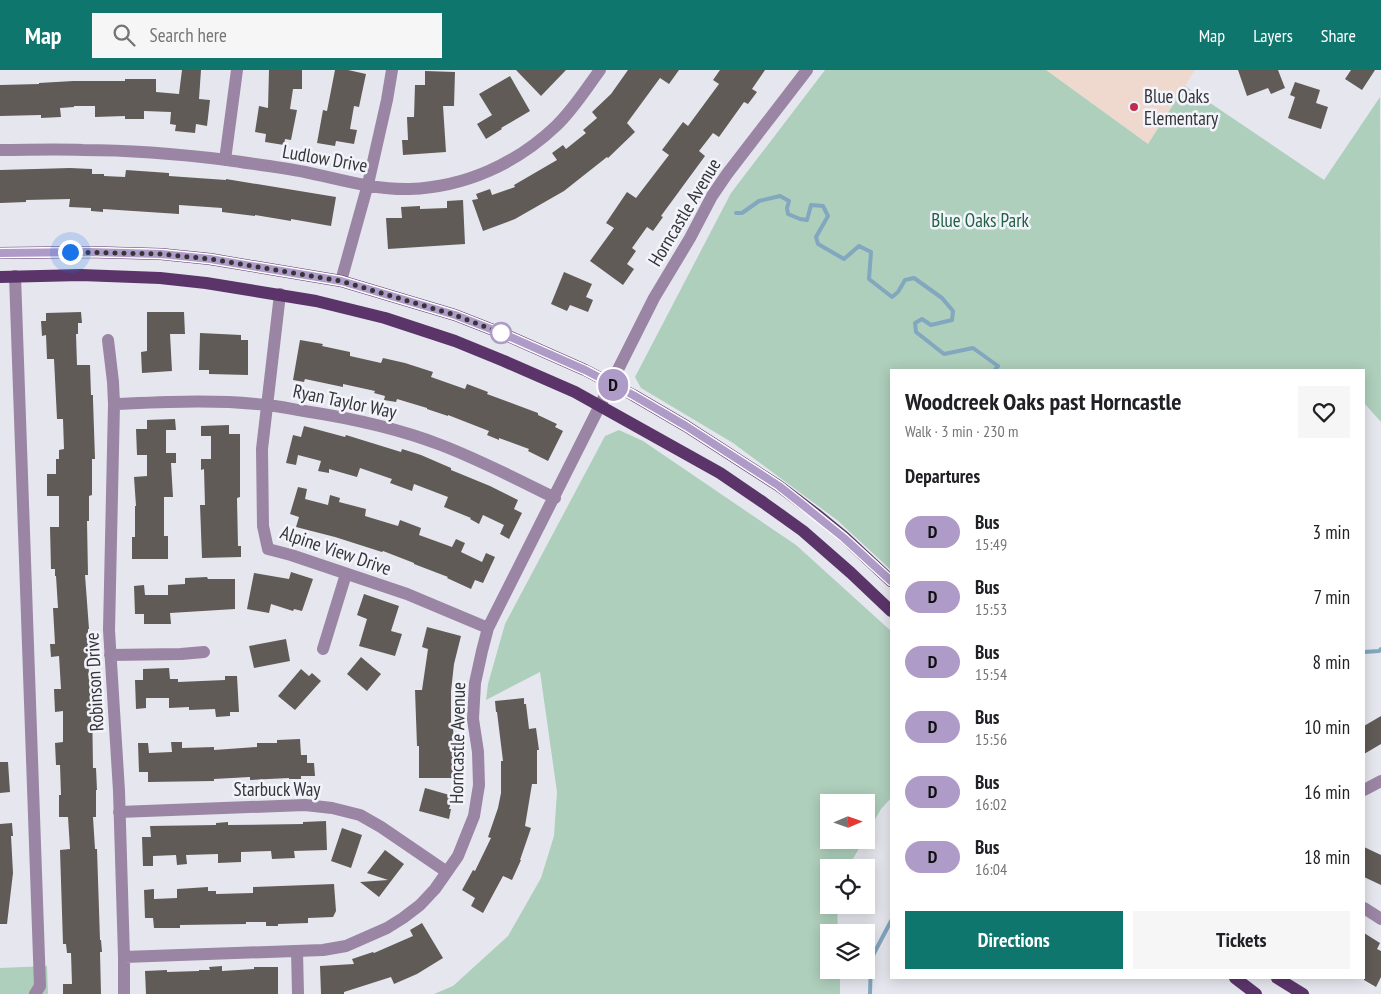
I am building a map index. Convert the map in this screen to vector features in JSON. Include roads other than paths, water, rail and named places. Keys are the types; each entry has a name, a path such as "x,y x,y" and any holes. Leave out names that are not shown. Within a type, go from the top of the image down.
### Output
{"main road":[{"path":"0,253 88,252 161,254 210,259 341,281 455,315 542,350 585,370 686,426 779,486 844,538 890,580"},
{"path":"0,277 81,275 206,282 316,301 385,318 455,341 575,392 720,473 764,503 820,546 890,610"},
{"path":"1236,979 1256,994"},
{"path":"1278,979 1303,994"}],"street":[{"path":"225,160 237,70"},
{"path":"341,281 368,184 392,70"},
{"name":"Ludlow Drive","path":"0,150 134,152 225,160 386,187 408,189 433,186 466,179 502,165 534,145 557,125 600,70"},
{"name":"Horncastle Avenue","path":"124,957 323,950 346,946 387,928 403,918 420,905 435,889 458,856 474,816 479,784 478,752 473,719 475,683 488,628 654,298 690,238 712,196 807,70"},
{"path":"15,276 40,986 35,994"},
{"name":"Alpine View Drive","path":"280,294 262,449 263,526 268,549 407,594 488,628"},
{"name":"Robinson Drive","path":"108,340 114,404 110,655 120,812 124,994"},
{"name":"Ryan Taylor Way","path":"114,404 212,402 266,405 331,415 381,426 440,444 555,498"},
{"path":"323,649 346,574"},
{"path":"110,655 204,652"},
{"path":"1365,789 1381,781"},
{"name":"Starbuck Way","path":"120,812 305,805 332,808 360,815 447,872"},
{"path":"1365,909 1381,919"},
{"path":"296,951 298,994"}],"waterway":[{"path":"736,213 742,213 759,201 780,196 789,201 788,214 800,219 807,220 811,205 823,206 828,216 816,237 818,244 844,259 859,246 871,252 869,279 892,297 898,292 905,280 914,278 942,298 953,311 952,320 931,325 922,319 915,323 916,332 944,354 973,348 998,366 996,369"},
{"path":"1365,652 1379,651 1381,649"},
{"path":"870,994 871,959 890,923"}],"place":[{"name":"Blue Oaks Elementary","path":"1134,107"}],"park label":[{"name":"Blue Oaks Park","path":"980,220"}]}
